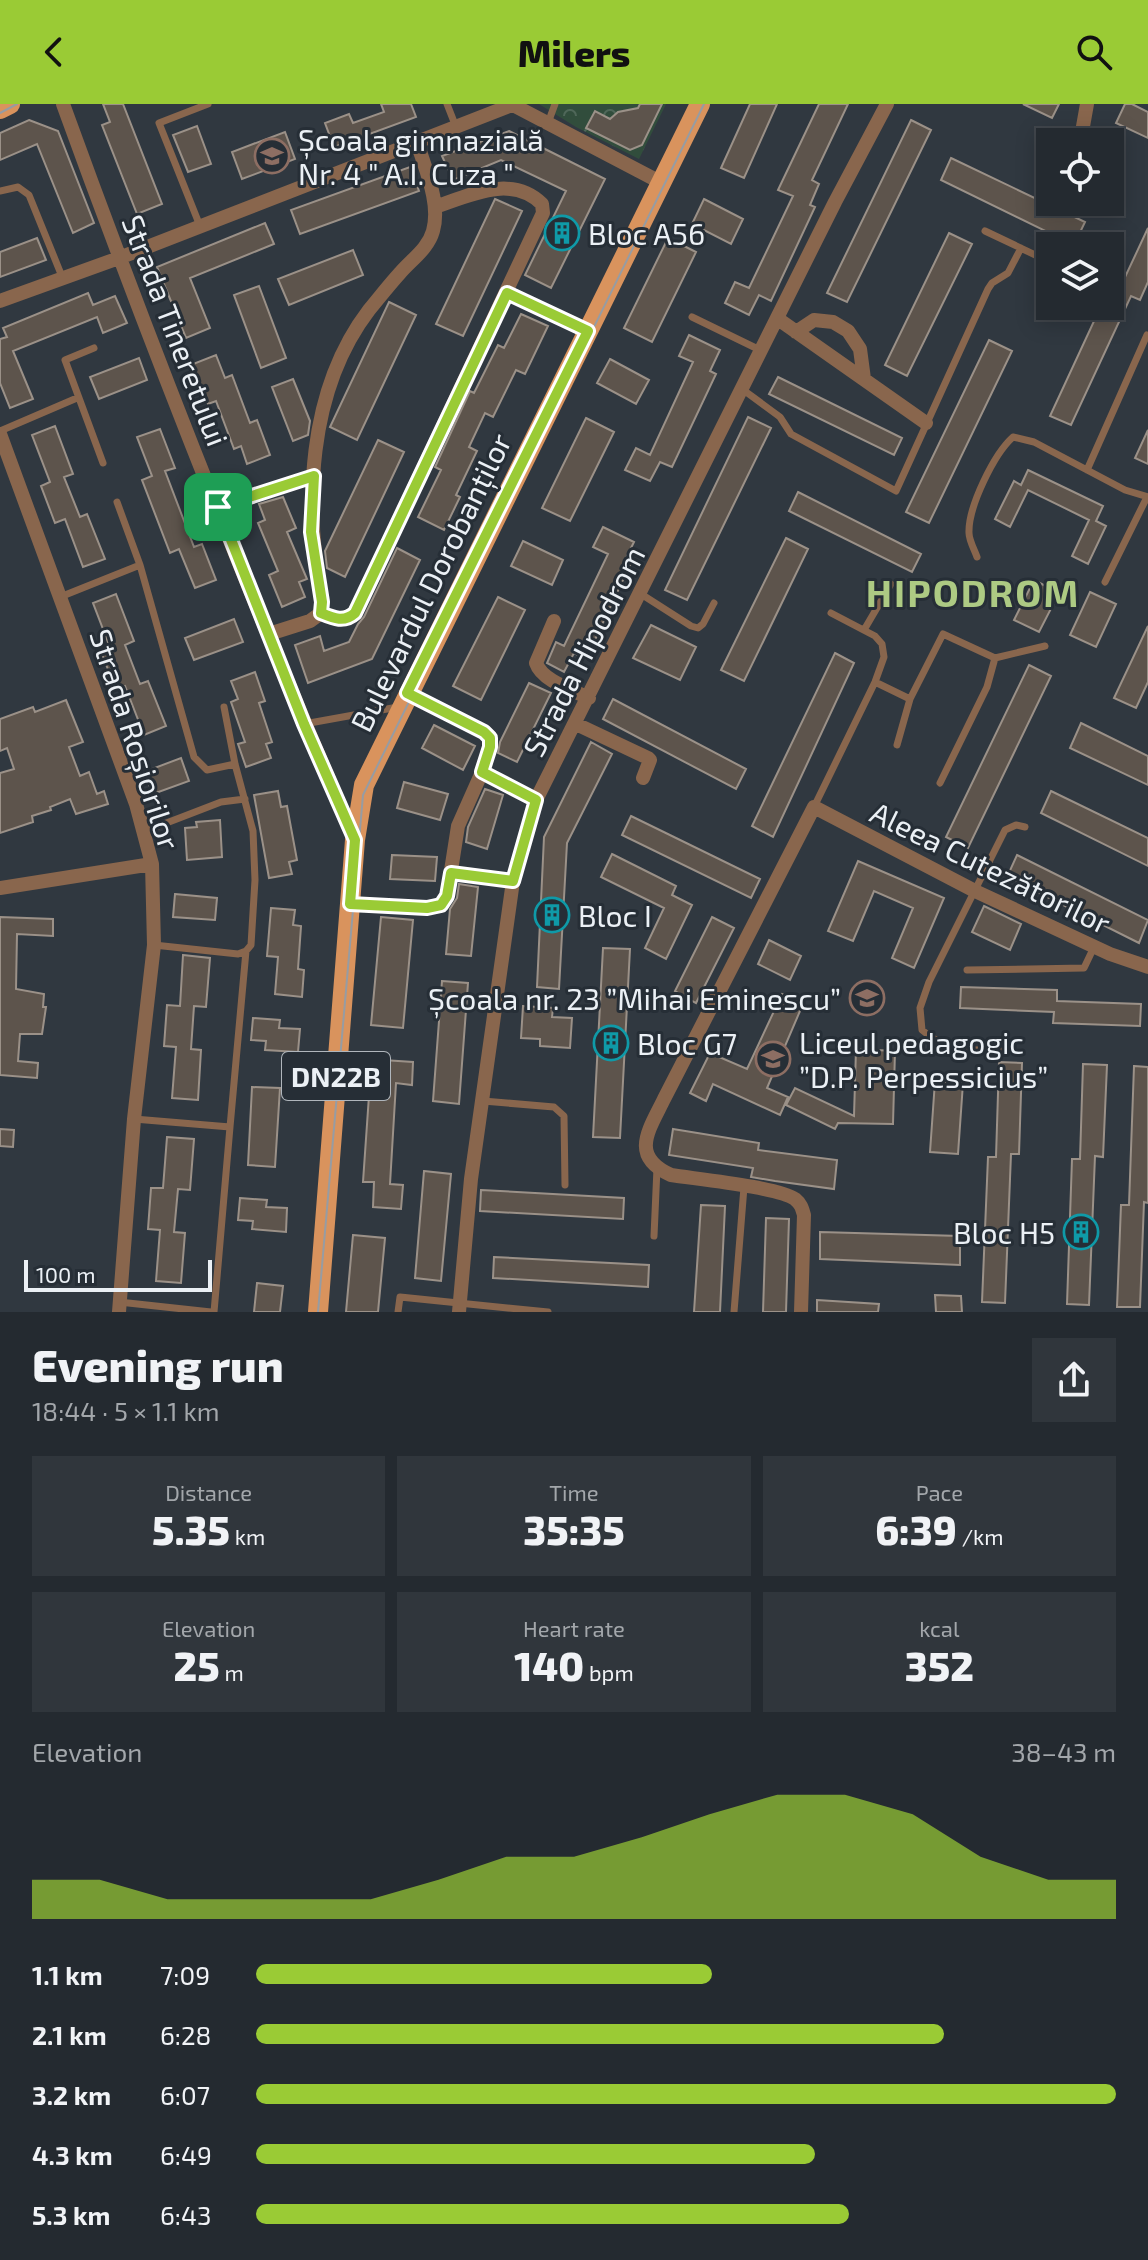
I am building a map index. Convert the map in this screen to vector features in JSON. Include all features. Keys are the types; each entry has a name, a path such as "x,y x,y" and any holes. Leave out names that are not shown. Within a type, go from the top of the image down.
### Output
{"main road":[{"path":"0,109 10,104"},
{"name":"Bulevardul Dorobanților","path":"318,1312 355,840 364,785 700,104"}],"street":[{"name":"Strada Tineretului","path":"63,104 119,258 304,724 355,840"},
{"path":"0,301 119,258 511,104 662,183"},
{"name":"Strada Hipodrom","path":"459,1307 471,1179 513,881 536,800 887,104"},
{"path":"1087,104 1088,128"},
{"path":"269,634 310,621 321,613 311,532 314,476 325,399 345,345 399,273 428,244 434,228 435,207 417,142"},
{"path":"321,613 338,620 349,619 355,613 543,213 542,204 534,197 516,189 497,187 435,207"},
{"path":"507,293 588,331"},
{"path":"778,319 926,423"},
{"path":"796,332 814,320 833,322 848,331 860,349 864,379"},
{"name":"Strada Roșiorilor","path":"0,432 136,804 152,864 154,945 134,1119 119,1307"},
{"path":"218,507 314,476"},
{"path":"554,621 536,663 537,669 589,698"},
{"path":"350,904 427,908 441,905 447,896 458,826 490,747 490,738 484,732 404,700"},
{"path":"576,724 648,758 650,760 643,778"},
{"path":"482,772 536,800"},
{"path":"801,1312 802,1207 787,1195 671,1175 657,1168 645,1151 648,1133 814,807"},
{"name":"Aleea Cutezătorilor","path":"814,807 975,891 1130,963 1148,967"},
{"path":"0,888 152,864"},
{"path":"451,873 513,881"}],"lane":[{"path":"200,226 159,123 208,104"},
{"path":"447,104 456,127"},
{"path":"548,123 554,105"},
{"path":"0,191 18,187 29,195 63,279"},
{"path":"985,231 1036,255"},
{"path":"742,389 780,417 791,434 896,491 988,289 1008,273 1021,248"},
{"path":"692,317 762,351"},
{"path":"1087,470 1147,335"},
{"path":"94,348 65,360 103,463"},
{"path":"0,432 77,398"},
{"path":"977,557 969,535 971,510 1003,446 1013,437 1034,442 1125,490 1148,497 1105,582"},
{"path":"117,502 140,565 194,757 207,770 235,764"},
{"path":"60,597 140,565"},
{"path":"864,630 891,584"},
{"path":"641,594 698,628 714,603"},
{"path":"814,807 875,682 884,657 882,644 864,630 831,613"},
{"path":"897,745 910,699 943,634 995,658 1045,646"},
{"path":"940,783 987,687 995,658"},
{"path":"875,682 910,699"},
{"path":"304,724 404,700"},
{"path":"119,1307 213,1312 246,951 253,940 255,867 253,831 224,707"},
{"path":"143,832 221,802 245,799"},
{"path":"1003,1051 954,1048 934,1041 922,1030 920,1008 929,982 1005,830 1016,825 1025,827"},
{"path":"154,945 238,954 246,951"},
{"path":"967,970 1084,968 1094,947"},
{"path":"483,1101 554,1107 561,1111 564,1116 565,1185"},
{"path":"134,1119 230,1127"},
{"path":"654,1236 657,1168"},
{"path":"734,1312 744,1187"},
{"path":"398,1312 400,1297 459,1307 548,1312"}],"green space":[{"path":"539,104 640,104 637,110 612,119 595,111 586,128 630,150 642,145 662,104 666,104 639,159"}],"building":[{"path":"103,104 123,104 162,204 137,214 102,125 110,122"},
{"path":"381,104 411,104 416,117 334,147 325,123 349,114 353,123 384,112"},
{"path":"640,104 662,104 642,145 630,150 586,128 595,111 610,119 618,112 638,108"},
{"path":"750,104 777,104 744,178 721,168"},
{"path":"819,104 848,104 812,180 819,184 810,205 815,207 771,301 759,295 749,315 725,303 735,282 749,288 793,196 778,190"},
{"path":"1023,104 1059,104 1052,118"},
{"path":"1125,104 1148,112 1148,138 1116,123"},
{"path":"29,120 58,131 94,223 73,233 37,144 0,160 0,133"},
{"path":"911,120 931,130 847,302 827,293"},
{"path":"197,126 211,164 188,172 173,135"},
{"name":"Bloc A56","path":"509,131 605,179 551,288 525,275 566,191 501,160 453,180 442,156"},
{"path":"285,132 295,159 242,179 232,152"},
{"path":"951,158 1036,199 1036,216 1072,216 1085,222 1080,232 1047,232 941,180"},
{"path":"410,167 419,191 300,234 291,210"},
{"path":"495,199 522,211 463,336 436,324"},
{"path":"704,199 743,219 731,244 692,224"},
{"path":"265,223 274,244 190,278 210,328 186,338 157,267"},
{"path":"1148,228 1148,282 1140,300 1131,296 1124,311 1124,279"},
{"path":"949,233 972,244 907,376 885,365"},
{"path":"37,238 46,260 0,277 0,252"},
{"path":"668,238 696,252 652,342 624,328"},
{"path":"353,250 363,275 289,305 278,279"},
{"path":"259,286 286,358 261,368 234,295"},
{"path":"88,293 93,305 115,296 127,323 103,333 97,317 13,351 33,399 10,408 0,383 0,339 7,337 3,328"},
{"path":"389,302 416,315 357,440 330,427"},
{"path":"521,314 548,326 525,374 516,370 493,417 485,413 469,447 477,451 456,495 460,497 444,530 418,517 441,470 435,467 470,391 474,393 498,345 504,348"},
{"path":"1095,320 1120,320 1071,425 1050,416"},
{"path":"689,335 720,350 710,371 716,374 672,467 660,462 650,481 625,470 636,448 650,455 693,362 679,356"},
{"path":"989,340 1012,351 929,523 906,512"},
{"path":"216,355 225,378 232,375 250,423 257,420 270,455 247,464 241,446 234,449 216,401 208,404 193,364"},
{"path":"139,358 147,380 99,399 90,377"},
{"path":"610,359 649,380 636,404 597,383"},
{"path":"778,377 902,438 894,455 769,394"},
{"path":"293,379 310,421 308,435 293,441 272,387"},
{"path":"748,417 771,428 687,600 665,590"},
{"path":"586,418 614,432 570,521 542,508"},
{"path":"55,426 73,474 64,477 80,517 87,514 105,559 83,567 65,519 55,523 41,486 50,482 32,435"},
{"path":"160,429 175,468 165,471 194,547 202,544 216,580 195,588 179,549 170,553 142,480 152,476 137,437"},
{"path":"1148,430 1148,464 1135,458"},
{"path":"378,440 404,452 345,577 327,568 325,551"},
{"path":"1028,470 1103,506 1096,521 1106,526 1088,564 1072,556 1089,520 1028,490 1010,527 995,519 1014,481 1021,485"},
{"path":"798,492 921,554 912,572 789,511"},
{"path":"283,497 296,528 287,532 307,579 299,582 305,597 282,607 269,575 278,571 258,523 265,520 259,504"},
{"path":"603,527 634,542 624,562 630,565 586,659 574,653 564,672 547,663 556,642 564,646 608,554 593,547"},
{"path":"786,538 808,549 744,681 721,670"},
{"path":"523,541 563,560 552,585 511,566"},
{"path":"397,548 420,560 372,659 308,683 295,645 320,636 324,651 349,642"},
{"path":"1034,580 1059,593 1039,632 1014,620"},
{"path":"1090,592 1116,604 1096,647 1070,635"},
{"path":"116,594 134,641 125,645 140,684 148,681 166,726 144,735 125,686 116,690 102,654 111,650 93,603"},
{"path":"498,597 525,610 481,700 453,686"},
{"path":"234,619 243,642 194,660 185,638"},
{"path":"651,625 696,647 680,680 633,658"},
{"path":"1148,626 1148,682 1136,708 1114,698"},
{"path":"835,653 854,663 773,837 752,826"},
{"path":"1029,665 1051,676 968,848 946,837"},
{"path":"255,672 265,701 259,703 272,742 266,744 271,758 246,767 238,744 245,742 231,702 238,699 231,681"},
{"path":"529,683 551,693 517,762 498,753 500,742"},
{"path":"613,699 746,769 736,789 603,719"},
{"path":"66,700 83,742 69,747 80,776 89,772 97,794 104,791 108,804 76,814 70,799 32,816 33,822 0,833 0,773 14,769 7,748 0,751 0,719 33,707 35,712"},
{"path":"1081,723 1148,756 1148,785 1070,748"},
{"path":"434,725 475,746 463,770 422,748"},
{"name":"Bloc I","path":"591,742 612,754 567,843 559,989 537,987 544,837"},
{"path":"181,758 189,781 153,794 144,772"},
{"path":"404,782 448,794 440,820 397,808"},
{"path":"485,789 503,795 487,849 466,842 468,827"},
{"path":"278,791 281,807 287,806 297,860 289,862 292,874 269,878 254,795"},
{"path":"1051,791 1148,838 1148,866 1041,813"},
{"path":"631,816 760,879 751,898 622,835"},
{"path":"220,820 222,857 187,860 185,828 197,827 196,822"},
{"path":"612,854 676,886 672,895 692,905 666,959 645,948 664,908 601,877"},
{"path":"392,855 437,857 435,881 390,879"},
{"path":"1017,855 1148,920 1139,943 1007,877"},
{"path":"858,861 944,898 914,968 892,958 913,908 874,891 853,941 828,931"},
{"path":"459,884 478,887 471,956 446,954 450,909 457,898"},
{"path":"175,894 217,898 215,920 173,917"},
{"path":"984,906 1021,924 1010,950 972,932"},
{"path":"271,908 295,910 293,925 301,926 298,969 304,970 302,997 275,994 278,957 267,956"},
{"path":"0,917 53,919 53,936 17,934 16,989 44,994 43,1007 46,1007 42,1034 20,1034 18,1061 38,1063 37,1078 0,1075"},
{"path":"381,917 413,920 403,1028 371,1025"},
{"path":"712,917 734,928 696,1003 675,991"},
{"path":"769,940 801,956 790,980 758,964"},
{"name":"Bloc G7","path":"603,948 630,949 620,1138 593,1137"},
{"path":"183,955 210,958 206,1007 194,1006 191,1049 201,1050 198,1100 172,1098 176,1047 164,1046 167,1005 180,1006"},
{"path":"442,981 468,983 459,1104 433,1101"},
{"path":"961,987 1057,990 1057,1001 1141,1004 1140,1026 1053,1023 1054,1012 960,1008"},
{"path":"782,994 803,1004 767,1088 788,1097 780,1115 713,1084 706,1101 690,1093 710,1053 747,1069"},
{"path":"523,1006 553,1008 552,1017 572,1018 570,1048 540,1046 540,1039 521,1038"},
{"path":"253,1018 280,1020 279,1028 300,1029 298,1052 265,1050 266,1041 251,1040"},
{"path":"856,1049 895,1051 893,1124 838,1123 835,1129 786,1105 795,1088 854,1116"},
{"path":"383,1060 413,1062 412,1085 396,1083 390,1184 403,1185 401,1209 373,1207 374,1182 363,1182 370,1081 381,1082"},
{"path":"999,1062 1022,1063 1019,1154 1011,1154 1005,1303 982,1302 988,1157 996,1157"},
{"name":"Bloc H5","path":"1083,1064 1107,1065 1103,1157 1095,1156 1089,1305 1067,1304 1072,1159 1080,1159"},
{"path":"1134,1066 1148,1067 1148,1203 1144,1202 1140,1307 1117,1307 1121,1205 1129,1205"},
{"path":"935,1081 963,1083 958,1154 930,1152"},
{"path":"252,1087 280,1088 275,1167 248,1165"},
{"path":"0,1129 14,1130 13,1147 0,1146"},
{"path":"673,1129 759,1143 758,1150 837,1160 834,1189 751,1177 753,1168 669,1155"},
{"path":"167,1137 194,1139 190,1190 178,1189 174,1232 185,1233 181,1283 156,1281 160,1230 148,1229 151,1188 163,1188"},
{"path":"424,1171 451,1174 441,1281 415,1278"},
{"path":"481,1190 624,1198 623,1219 480,1211"},
{"path":"240,1198 267,1200 266,1207 287,1208 286,1232 252,1229 253,1221 238,1220"},
{"path":"701,1205 725,1206 720,1312 694,1312"},
{"path":"766,1218 789,1219 786,1312 763,1312"},
{"path":"820,1232 960,1236 960,1265 820,1259"},
{"path":"353,1235 385,1238 378,1312 346,1312"},
{"path":"494,1257 649,1265 648,1287 493,1278"},
{"path":"257,1283 283,1286 280,1312 254,1312"},
{"path":"935,1295 961,1296 962,1312 936,1312"},
{"path":"817,1300 879,1304 878,1312 817,1312"}],"tram line":[{"path":"0,113 17,104"},
{"path":"318,1312 363,795 704,104"}],"place":[{"name":"Școala gimnazială Nr. 4 \" A.I. Cuza \"","path":"272,156"},
{"name":"Bloc A56","path":"562,233"},
{"name":"Bloc I","path":"552,915"},
{"name":"Școala nr. 23 ”Mihai Eminescu”","path":"867,998"},
{"name":"Bloc G7","path":"611,1043"},
{"name":"Liceul pedagogic ”D.P. Perpessicius”","path":"773,1059"},
{"name":"Bloc H5","path":"1081,1232"}],"district":[{"name":"HIPODROM","path":"973,592"}],"route":[{"path":"507,293 588,331 407,693 484,732 490,738 490,747 482,772 536,800 513,881 451,873 447,896 441,905 427,908 350,904 355,840 304,724 218,507 314,476 311,532 321,613 338,620 349,619 355,613 507,293"}]}
